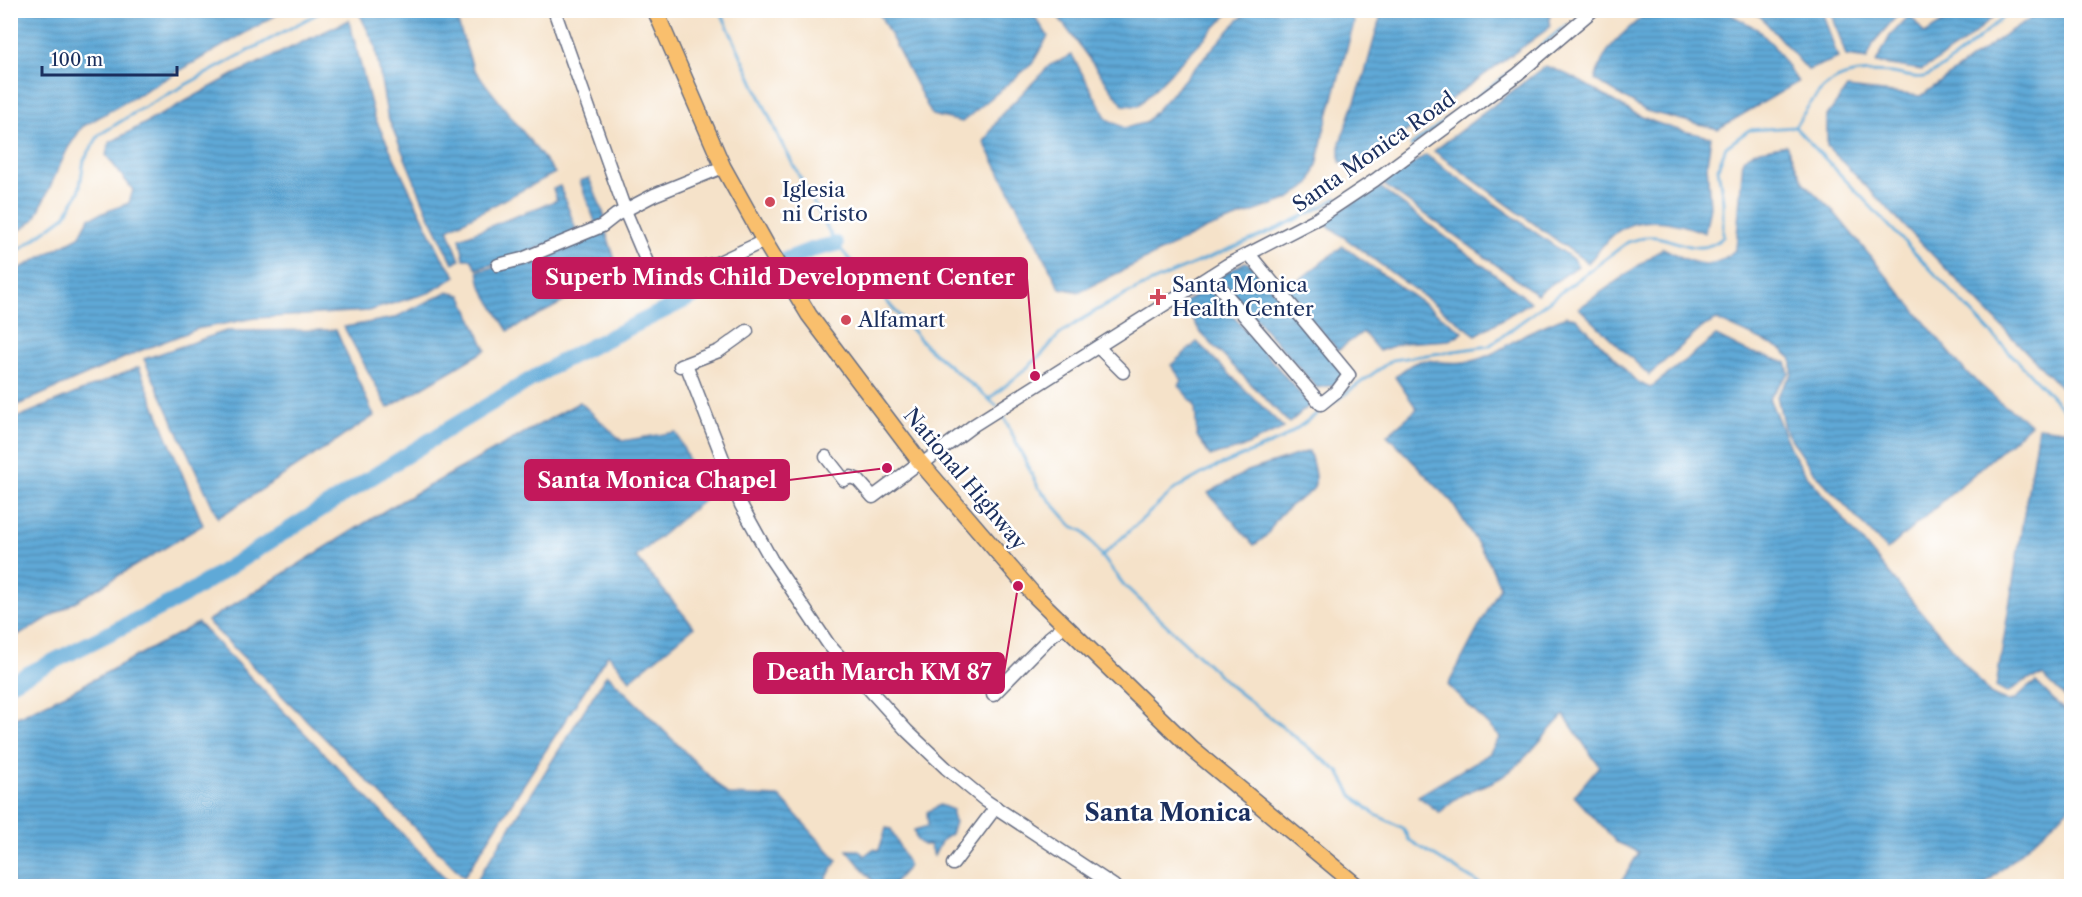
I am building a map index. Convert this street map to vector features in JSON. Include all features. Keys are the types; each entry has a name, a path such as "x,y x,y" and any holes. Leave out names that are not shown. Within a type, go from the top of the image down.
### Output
{"main road":[{"name":"National Highway","path":"655,10 723,167 799,300 921,463 1034,595 1192,749 1357,886"}],"street":[{"path":"554,10 625,209 649,267 655,274 664,277 717,263 765,242"},
{"name":"Santa Monica Road","path":"826,457 844,480 851,477 858,480 873,497 1000,409 1210,276 1318,218 1391,169 1518,74 1593,10"},
{"path":"498,265 522,259 602,226 625,209 664,190 723,167"},
{"path":"1210,276 1320,405 1337,391 1349,375 1249,254"},
{"path":"747,331 719,351 683,365 741,505 771,559 829,645 907,731 946,768 996,807 1114,886"},
{"path":"1098,347 1123,372"},
{"path":"993,695 1050,637 1065,625"},
{"path":"952,864 996,807"}],"water":[{"path":"11,10 283,11 82,127 68,148 35,219 11,237"},
{"path":"1550,10 1550,27 1371,157 1350,166 1340,162 1340,143 1364,76 1382,11"},
{"path":"1722,10 1756,28 1773,45 1798,82 1718,129 1646,111 1595,80 1609,49 1649,11"},
{"path":"1831,10 1901,11 1874,42 1867,59 1846,56"},
{"path":"358,11 454,11 473,68 555,173 448,229 460,260 453,263 428,213 387,115 375,45"},
{"path":"878,11 1031,11 1048,36 1032,64 962,122 932,115"},
{"path":"1054,11 1231,11 1138,106 1123,105"},
{"path":"1250,11 1350,11 1354,23 1323,134 1318,162 1310,184 1289,199 1206,229 1080,292 1060,288 984,142 1000,116 1050,65 1072,55 1107,119 1124,128 1145,123 1238,20"},
{"path":"1750,11 1822,11 1838,58 1808,70 1760,16"},
{"path":"1960,11 2000,11 1962,44 1922,70 1876,63 1890,36 1910,15 1925,34"},
{"path":"2044,11 2071,11 2071,398 1827,146 1827,116 1847,88 1921,96 2007,33"},
{"path":"349,20 374,116 442,257 456,276 431,292 368,311 255,318 197,329 142,350 11,408 11,273 79,237 89,218 129,203 133,190 106,155 109,143 233,75"},
{"path":"1545,66 1580,81 1625,108 1654,122 1711,137 1707,164 1710,206 1705,233 1672,223 1649,221 1637,223 1613,235 1588,263 1434,151"},
{"path":"1786,145 1804,183 1833,211 1965,371 2002,404 2031,424 1887,550 1812,470 1784,428 1777,396 1792,374 1792,359 1781,349 1717,320 1704,326 1649,375 1579,308 1663,248 1700,264 1718,262 1727,257 1736,249 1743,159 1755,151"},
{"path":"1426,155 1573,259 1578,266 1537,294 1383,184"},
{"path":"589,178 605,217 597,227 580,181"},
{"path":"560,186 577,232 517,257 477,269 471,259 464,259 460,238 557,200 553,189"},
{"path":"1380,187 1531,302 1476,335 1322,221"},
{"path":"605,229 618,269 601,277 598,284 508,331 481,286 478,271 523,261"},
{"path":"1343,246 1463,332 1450,340 1402,343 1379,351 1363,332 1338,350 1285,291"},
{"path":"1245,262 1252,265 1346,375 1333,385 1317,388 1219,277"},
{"path":"1204,291 1213,293 1310,405 1289,423 1201,333 1183,303"},
{"path":"447,292 461,295 486,350 388,408 344,327 394,318"},
{"path":"1566,316 1576,318 1636,381 1650,388 1716,336 1746,351 1786,362 1789,373 1769,398 1791,450 1805,473 1990,694 1999,699 2011,701 2036,682 2071,717 2071,807 1983,886 1619,886 1639,852 1616,842 1574,796 1599,766 1564,715 1509,772 1461,795 1440,813 1418,796 1489,754 1500,737 1448,685 1500,587 1489,562 1452,502 1387,435 1417,409 1395,377 1414,363 1422,361 1452,363 1473,361"},
{"path":"336,330 374,416 218,518 144,359 226,331"},
{"path":"1197,342 1284,428 1239,449 1210,456 1197,436 1195,406 1179,386 1182,380 1171,365"},
{"path":"139,367 203,525 11,638 11,420"},
{"path":"580,402 622,441 676,432 706,498 636,557 694,627 630,680 608,654 464,877 207,621 389,508"},
{"path":"2038,427 2071,431 2071,703 2043,676 2028,679 2007,693 1996,687"},
{"path":"1309,451 1314,467 1315,486 1312,491 1281,514 1268,533 1254,545 1208,493 1248,471"},
{"path":"198,623 453,886 13,886 11,720 74,690"},
{"path":"607,674 728,795 780,797 837,860 822,886 473,886"},
{"path":"940,805 953,810 952,816 955,822 951,834 942,840 934,856 929,845 923,845 916,839 914,830 928,826 927,812"},
{"path":"886,828 891,829 909,866 891,886 877,886 847,850 859,850 864,856 873,849 879,850"}],"waterway":[{"path":"10,257 65,216 79,192 84,160 99,135 139,110 324,10"},
{"path":"720,10 780,140 836,244 927,347 997,406"},
{"path":"1795,127 1814,99 1833,81 1857,73 1891,73 1912,77 1931,74 1967,48 2011,10"},
{"path":"1411,146 1514,69 1566,25"},
{"path":"1101,557 1175,489 1207,471 1282,439 1392,360 1489,346 1628,242 1653,237 1699,247 1715,243 1723,237 1723,201 1718,168 1726,147 1749,130 1795,127 2072,418"},
{"path":"989,399 1035,361 1060,334 1095,311 1128,293 1269,232 1337,198"},
{"path":"10,683 182,597 445,431 560,362 693,296 811,250 836,244"},
{"path":"1001,411 1038,487 1072,526 1083,531 1124,585 1232,687 1339,772 1352,795 1374,814 1403,828 1409,840 1483,886"}],"place":[{"name":"Iglesia ni Cristo","path":"770,202"},
{"name":"Santa Monica Health Center","path":"1158,297"},
{"name":"Alfamart","path":"846,320"},
{"name":"Superb Minds Child Development Center","path":"1035,376"},
{"name":"Santa Monica Chapel","path":"887,468"},
{"name":"Death March KM 87","path":"1018,586"}],"district":[{"name":"Santa Monica","path":"1168,813"}]}
